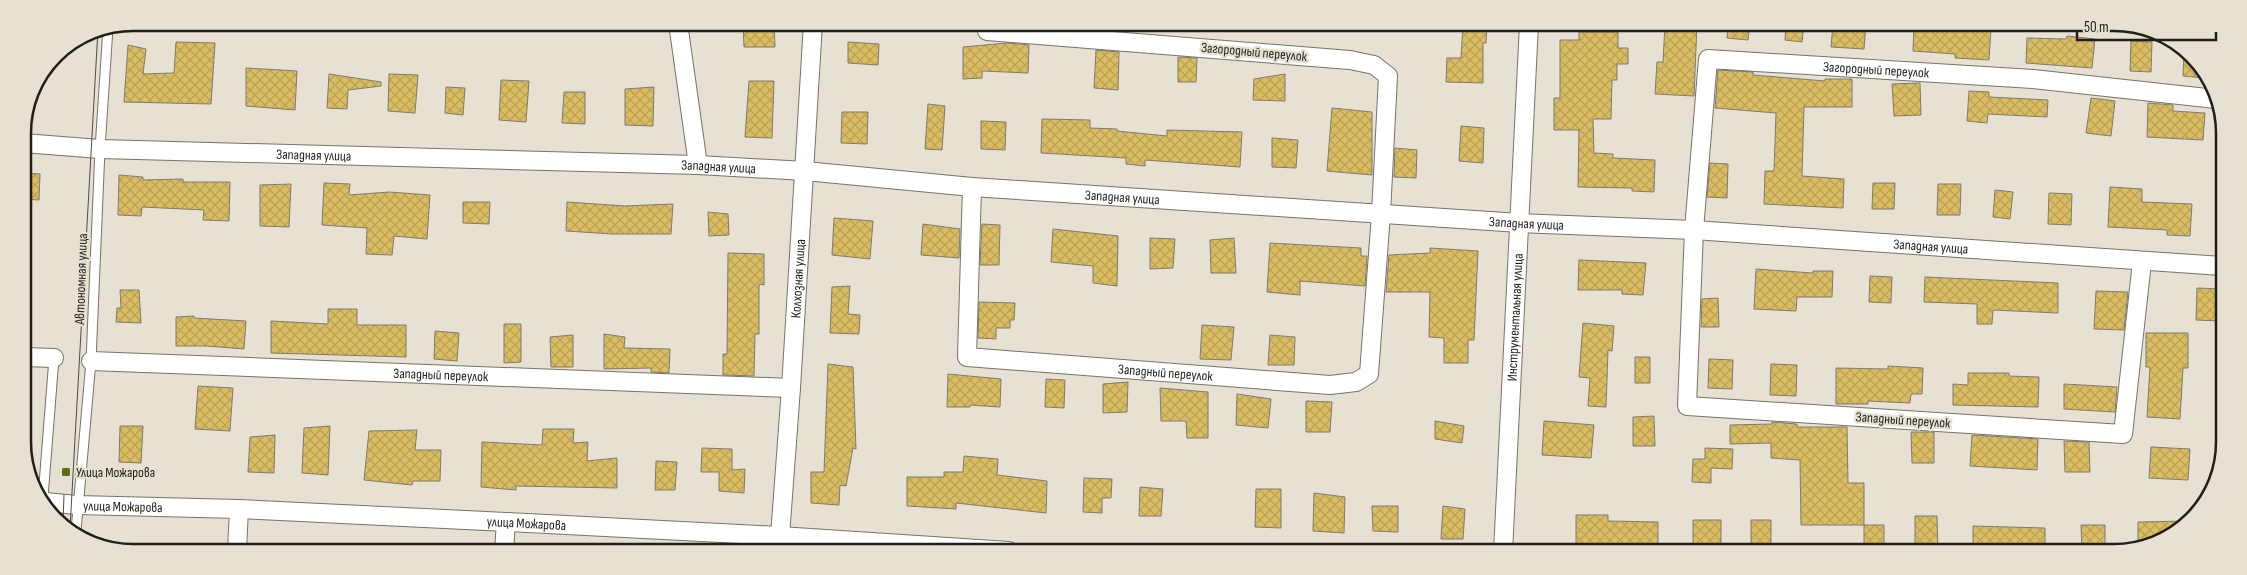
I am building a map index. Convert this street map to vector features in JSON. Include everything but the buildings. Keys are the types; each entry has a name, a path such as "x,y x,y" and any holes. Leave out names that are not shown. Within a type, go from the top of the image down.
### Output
{"street":[{"path":"679,31 698,164"},
{"name":"Колхозная улица","path":"780,536 813,31"},
{"name":"Загородный переулок","path":"987,31 1350,60 1374,65 1388,76 1381,214"},
{"name":"Инструментальная улица","path":"1503,544 1529,31"},
{"name":"Загородный переулок","path":"1694,230 1708,60 2033,79 2209,99"},
{"name":"Западная улица","path":"31,145 100,149 698,164 805,171 972,187 1520,224 1694,230 2216,266"},
{"name":"Западный переулок","path":"972,187 967,357 1330,385 1356,382 1369,374 1381,214"},
{"name":"Западный переулок","path":"1694,230 1687,406 1696,407 2123,434 2142,262"},
{"path":"31,357 54,358"},
{"name":"Западный переулок","path":"91,361 791,388"},
{"name":"улица Можарова","path":"51,503 77,505 239,509 506,522 780,536 865,544"},
{"path":"237,544 239,509"},
{"path":"504,544 506,522"}],"lane":[{"name":"Автономная улица","path":"76,526 91,361 100,149 108,35"},
{"path":"44,489 54,358"}],"tram line":[{"path":"70,522 97,38"},
{"path":"63,516 64,495"}],"place":[{"name":"Улица Можарова","path":"66,472"}]}
